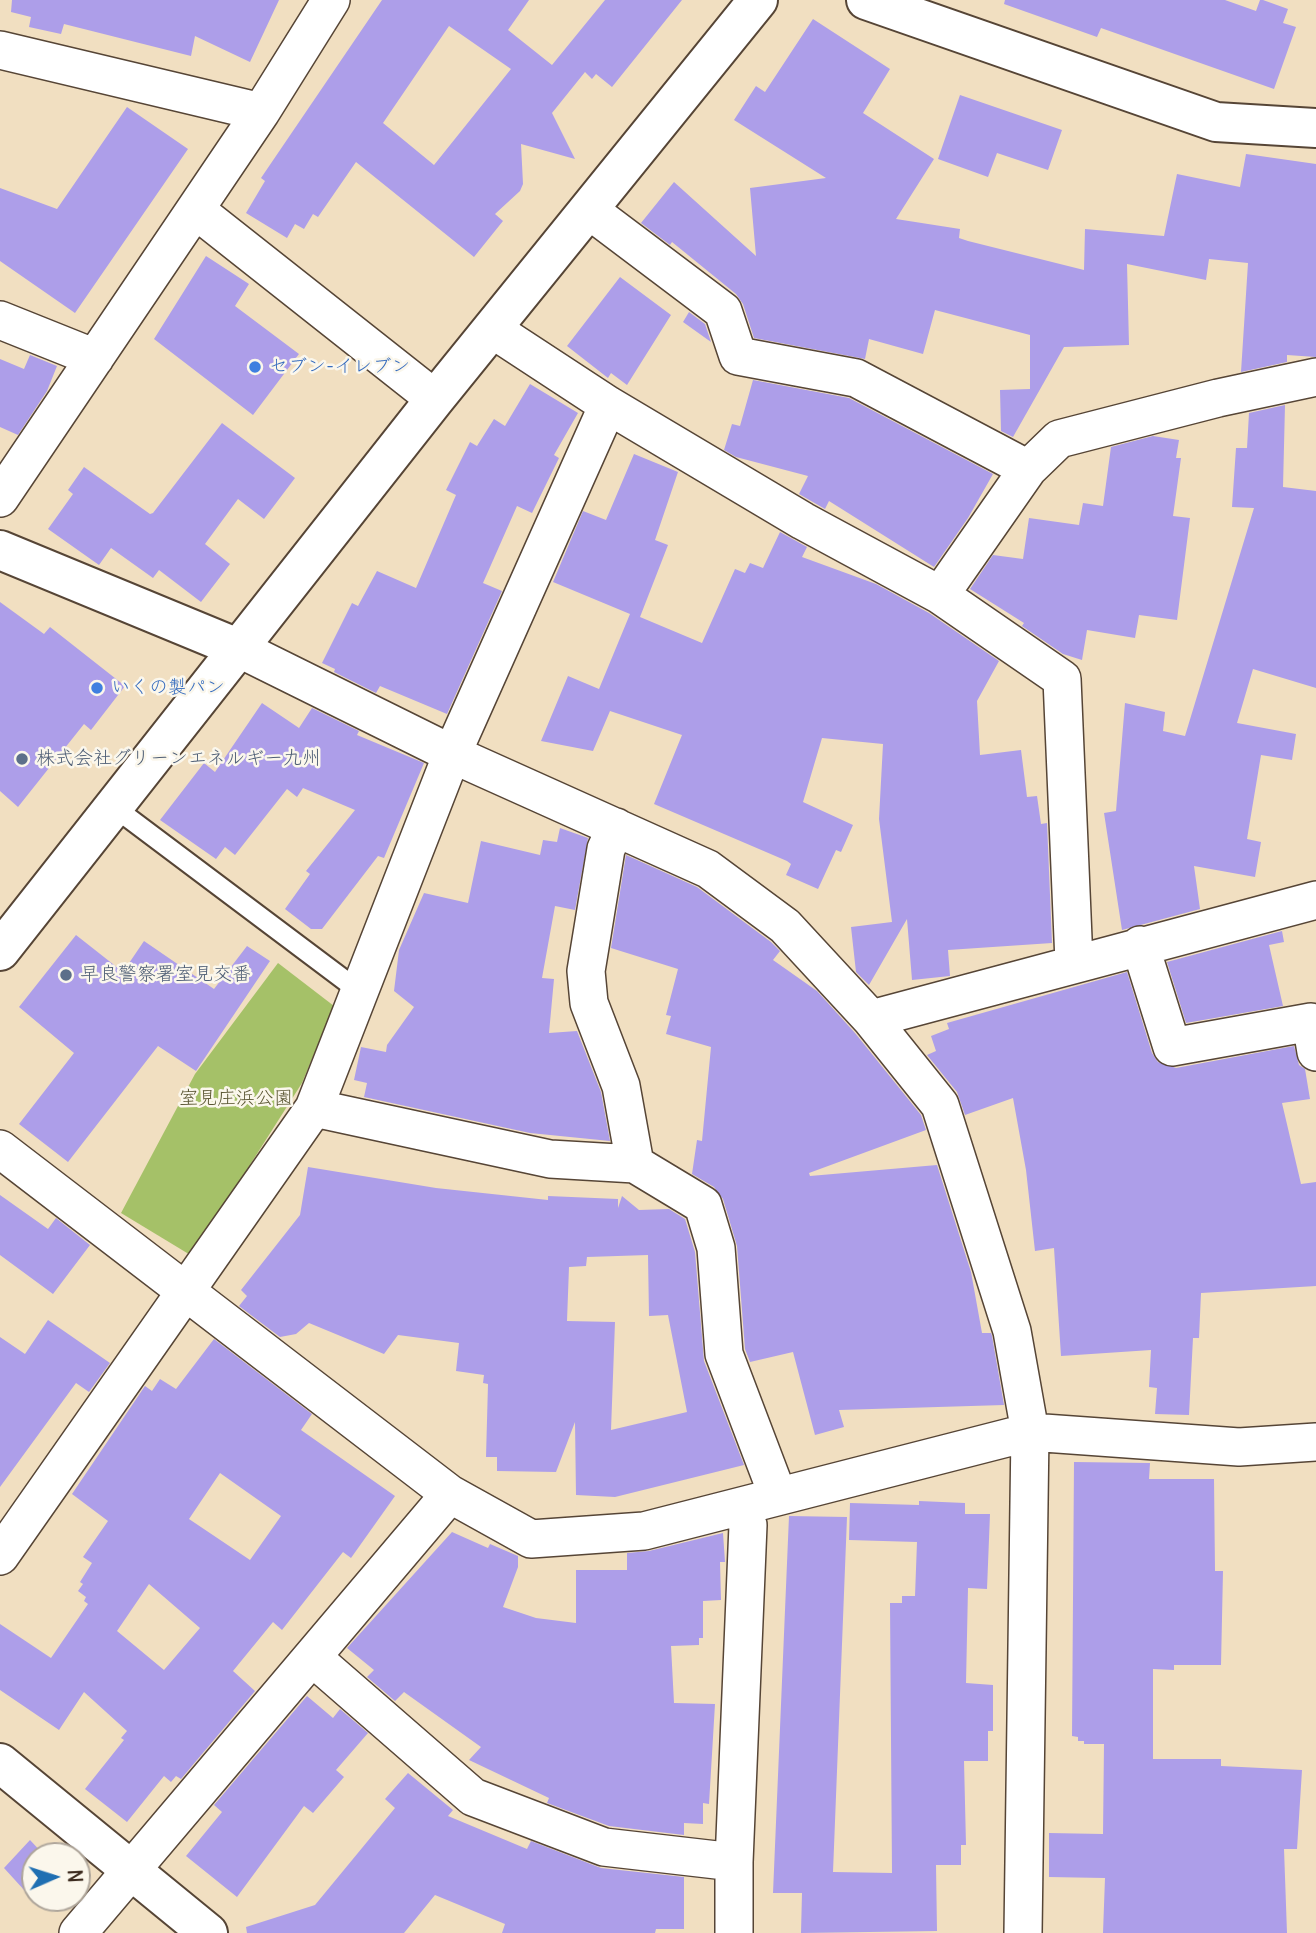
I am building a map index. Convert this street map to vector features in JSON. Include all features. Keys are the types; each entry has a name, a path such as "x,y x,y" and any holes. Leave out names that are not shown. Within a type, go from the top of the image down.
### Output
{"street":[{"path":"0,498 197,211 331,0"},
{"path":"0,951 435,399 758,0"},
{"path":"866,0 1216,122 1316,128"},
{"path":"0,50 261,112"},
{"path":"589,210 723,312 738,356 856,378 1028,469"},
{"path":"197,211 435,399"},
{"path":"0,320 95,358"},
{"path":"492,329 608,405 803,521 940,595 1062,679 1074,962"},
{"path":"940,595 1028,469 1059,439 1218,398 1316,377"},
{"path":"0,1556 314,1108 452,754 608,405"},
{"path":"0,550 240,649 452,754 708,869 785,926 871,1019 940,1105 1013,1331 1030,1432 1023,1933"},
{"path":"615,827 606,849 586,971 589,1003 621,1086 635,1164"},
{"path":"871,1019 1074,962 1316,900"},
{"path":"1140,945 1172,1048 1314,1032"},
{"path":"314,1108 550,1159 635,1164 703,1205 716,1248 724,1354 778,1496"},
{"path":"0,1149 450,1493 531,1539 644,1531 1030,1432 1239,1447 1316,1442"},
{"path":"78,1933 450,1493"},
{"path":"734,1933 734,1862 748,1525 742,1508"},
{"path":"312,1657 473,1797 604,1847 734,1862"},
{"path":"0,1763 208,1933"}],"lane":[{"path":"114,807 359,992"}],"green space":[{"name":"室見庄浜公園","path":"278,963 334,1006 302,1083 192,1256 121,1213 195,1074"}],"building":[{"path":"12,0 279,0 250,62 195,36 191,56 64,24 61,34 29,27 31,17 11,12"},
{"path":"382,0 529,0 508,30 552,65 605,0 682,0 612,87 596,74 592,79 585,72 552,113 575,159 521,144 523,184 520,191 495,214 503,221 474,257 356,162 318,217 313,214 304,229 295,224 287,238 246,213 265,181 261,178","holes":["449,26 511,69 434,165 383,123"]},
{"path":"1005,0 1225,0 1256,11 1260,0 1263,0 1288,9 1283,23 1296,27 1274,89 1101,28 1097,37 1004,4"},
{"path":"813,19 890,69 863,113 934,159 896,219 960,229 959,238 968,241 1084,270 1085,229 1164,236 1177,174 1240,187 1246,154 1316,164 1316,357 1287,355 1287,362 1241,372 1248,263 1209,259 1206,280 1127,264 1129,345 1064,347 1013,437 1001,431 1000,390 1030,389 1030,335 935,310 923,354 869,339 865,359 754,338 743,304 736,294 672,242 670,245 641,223 674,182 756,256 750,188 826,178 734,120 756,86 765,92"},
{"path":"960,95 1062,130 1048,170 997,153 988,177 938,159"},
{"path":"127,107 188,149 75,313 0,261 0,188 57,209"},
{"path":"206,256 249,284 235,306 299,354 253,415 154,339"},
{"path":"620,277 671,315 627,385 611,373 608,378 567,346"},
{"path":"689,312 705,324 711,342 683,322"},
{"path":"30,355 57,366 47,391 18,435 0,427 0,359 24,369"},
{"path":"753,380 849,398 993,474 968,518 934,567 829,501 825,509 799,494 808,476 736,457 724,450 732,424 740,426"},
{"path":"530,384 578,413 554,455 559,458 532,513 517,506 483,583 502,591 447,714 380,686 376,693 334,672 335,669 322,663 352,603 358,606 377,571 416,588 456,495 446,490 470,442 477,446 494,419 505,426"},
{"path":"1285,405 1283,487 1316,491 1316,688 1253,669 1237,723 1296,734 1292,760 1261,755 1247,839 1261,842 1255,877 1194,866 1200,909 1122,930 1104,813 1116,811 1125,703 1165,712 1163,731 1185,736 1254,508 1232,507 1236,448 1247,448 1249,413"},
{"path":"222,423 295,478 264,519 238,499 205,544 230,564 201,602 159,570 153,578 111,548 99,565 48,529 73,494 68,490 84,467 150,514 153,513"},
{"path":"1153,436 1179,440 1176,458 1181,458 1173,516 1190,518 1177,620 1139,615 1135,638 1087,630 1082,660 1063,654 1022,626 1024,623 970,589 993,555 1023,559 1029,518 1079,525 1083,503 1103,506 1111,447"},
{"path":"634,454 678,472 655,540 668,545 640,617 702,643 735,569 745,573 750,563 763,568 780,532 807,547 802,557 876,584 929,613 999,661 977,701 980,755 1021,750 1027,797 1037,796 1041,824 1047,823 1052,943 948,950 950,976 912,980 907,919 869,985 856,972 851,927 892,922 879,819 883,744 822,738 803,802 853,825 841,852 836,850 818,889 786,875 791,864 787,861 654,804 682,735 610,711 593,751 541,741 568,676 599,689 630,614 553,582 583,511 606,520"},
{"path":"0,602 44,634 50,627 125,686 91,730 84,724 18,807 0,791"},
{"path":"262,703 299,728 312,708 359,731 357,735 424,763 384,858 378,856 322,929 311,929 285,909 310,874 306,871 355,810 303,788 297,797 287,789 235,855 225,847 216,859 160,820 204,763 215,772"},
{"path":"560,828 588,838 575,910 555,906 542,978 554,979 549,1033 577,1031 601,1092 610,1141 530,1133 364,1097 367,1083 354,1080 361,1047 386,1052 387,1045 414,1007 394,991 399,950 424,893 468,903 481,841 540,855 543,840 557,842"},
{"path":"626,855 697,887 771,942 780,951 773,960 817,991 855,1033 921,1115 926,1130 809,1173 810,1176 937,1165 971,1272 982,1333 991,1333 992,1336 1004,1405 839,1410 844,1427 815,1435 793,1352 750,1362 745,1349 737,1246 723,1199 714,1187 692,1174 697,1140 702,1141 711,1047 666,1034 671,1016 666,1015 678,969 611,948"},
{"path":"1282,931 1284,942 1269,945 1283,1006 1186,1023 1167,962"},
{"path":"76,935 123,972 144,941 214,989 247,946 270,961 196,1071 158,1046 68,1162 19,1124 74,1053 19,1007"},
{"path":"1127,972 1152,1053 1158,1062 1176,1068 1294,1046 1299,1065 1305,1069 1310,1099 1282,1103 1301,1184 1316,1182 1316,1286 1201,1293 1199,1338 1193,1338 1189,1415 1155,1414 1157,1388 1149,1387 1151,1350 1061,1356 1054,1248 1035,1251 1026,1170 1013,1098 965,1115 957,1092 927,1055 936,1051 931,1036 949,1029 947,1023"},
{"path":"308,1167 436,1188 548,1200 548,1196 618,1199 618,1208 622,1196 639,1210 669,1209 685,1219 695,1252 704,1361 744,1465 615,1497 576,1495 575,1422 556,1472 497,1471 497,1457 486,1457 488,1384 483,1383 484,1375 456,1371 459,1343 398,1335 384,1354 309,1323 296,1334 280,1337 239,1306 247,1296 241,1290 300,1215","holes":["648,1255 649,1316 668,1315 687,1412 611,1430 615,1322 567,1321 569,1267 586,1266 587,1257"]},
{"path":"0,1195 48,1229 56,1218 90,1245 53,1294 0,1255"},
{"path":"48,1320 110,1363 89,1392 76,1383 0,1487 0,1337 25,1354"},
{"path":"214,1339 312,1414 301,1430 395,1496 351,1558 343,1552 282,1630 273,1622 233,1671 255,1691 181,1779 176,1776 171,1782 164,1776 127,1822 85,1789 124,1740 121,1738 127,1731 84,1692 59,1730 0,1690 0,1624 51,1658 88,1604 84,1601 86,1597 78,1591 83,1584 80,1582 92,1563 83,1557 108,1521 72,1494 145,1386 152,1391 160,1379 176,1389","holes":["220,1473 281,1516 250,1560 189,1519","149,1584 200,1628 164,1670 117,1631"]},
{"path":"1074,1462 1150,1463 1149,1479 1214,1479 1215,1571 1223,1571 1221,1665 1174,1665 1174,1670 1153,1669 1153,1759 1221,1759 1221,1766 1302,1770 1297,1849 1284,1849 1287,1933 1103,1933 1105,1878 1049,1877 1049,1833 1103,1834 1104,1744 1084,1744 1084,1741 1078,1741 1078,1737 1072,1736"},
{"path":"919,1501 965,1503 965,1514 990,1514 987,1589 968,1588 966,1683 993,1685 993,1731 988,1731 988,1761 964,1761 966,1845 961,1845 961,1865 936,1865 937,1931 801,1933 802,1893 773,1893 789,1516 847,1517 833,1872 892,1873 890,1603 902,1603 902,1596 915,1596 917,1542 849,1540 850,1503 919,1505"},
{"path":"452,1532 488,1548 490,1544 518,1556 518,1567 503,1607 536,1618 576,1623 576,1570 627,1570 627,1553 649,1551 723,1533 725,1562 720,1562 721,1600 703,1601 703,1638 699,1638 699,1645 671,1646 674,1703 715,1704 709,1804 703,1803 703,1824 684,1823 684,1835 609,1826 547,1803 549,1798 469,1760 481,1747 404,1692 395,1701 367,1677 374,1670 347,1648"},
{"path":"307,1696 333,1718 340,1709 368,1733 336,1770 344,1777 313,1813 304,1806 237,1897 186,1856 222,1812 214,1805"},
{"path":"408,1773 453,1810 448,1816 527,1849 531,1841 601,1868 684,1877 684,1929 656,1929 655,1933 502,1933 505,1924 435,1895 404,1933 247,1933 246,1927 315,1905 395,1808 385,1799"},
{"path":"21,1850 21,1887 4,1868"}],"place":[{"name":"セブン-イレブン","path":"255,367"},
{"name":"いくの製パン","path":"97,688"},
{"name":"株式会社グリーンエネルギー九州","path":"22,759"},
{"name":"早良警察署室見交番","path":"66,975"}]}
